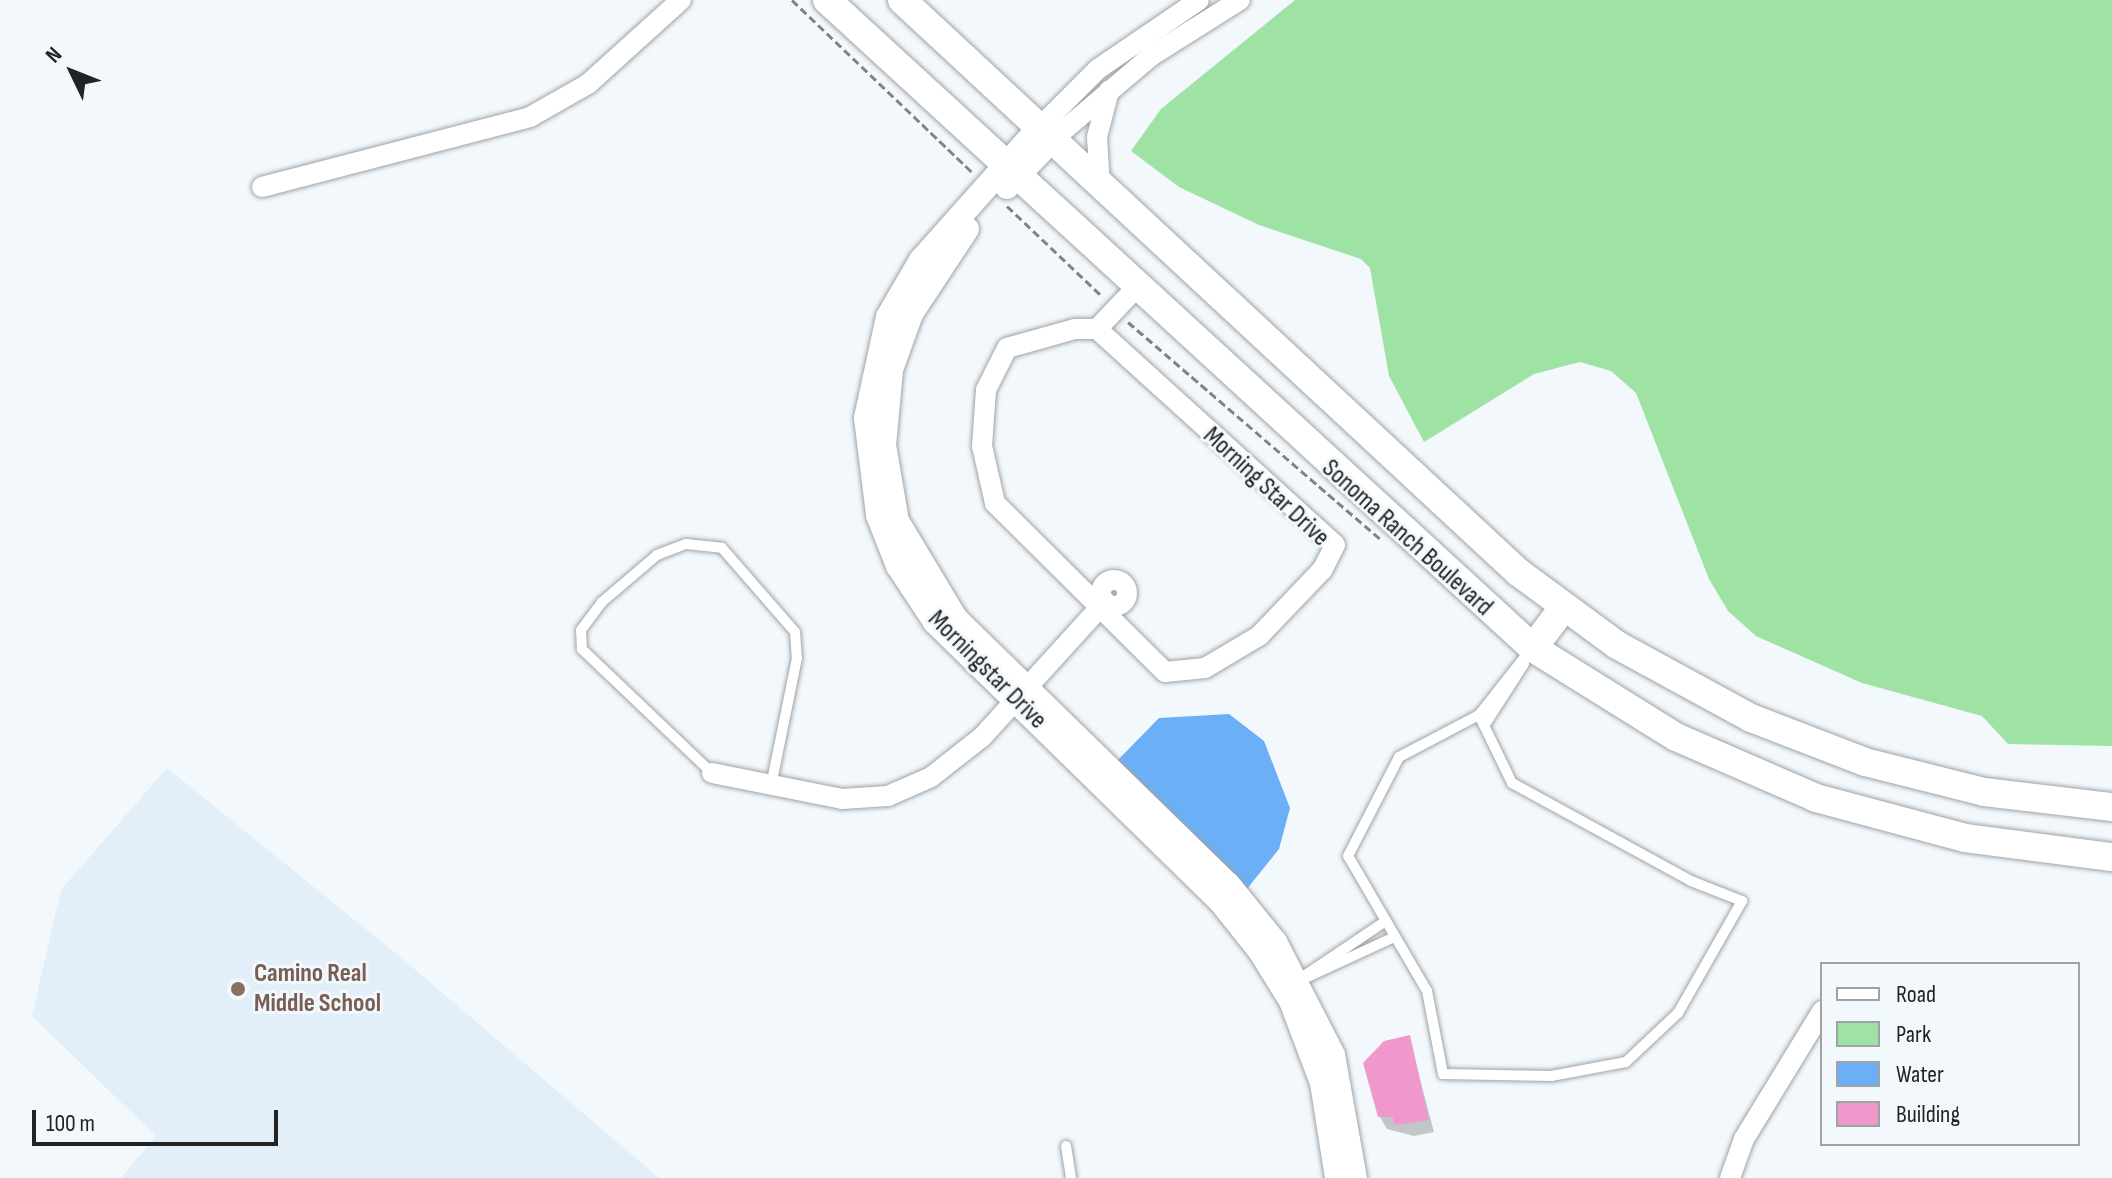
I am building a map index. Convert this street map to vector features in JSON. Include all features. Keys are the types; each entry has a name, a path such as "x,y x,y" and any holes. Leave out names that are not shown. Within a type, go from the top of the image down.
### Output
{"main road":[{"name":"Sonoma Ranch Boulevard","path":"827,0 1135,289 1533,648 1676,737 1816,798 1965,838 2112,857"},
{"name":"Sonoma Ranch Boulevard","path":"902,0 1044,136 1563,608 1697,691 1822,747 1984,792 2112,807"},
{"path":"1533,648 1563,608"}],"street":[{"path":"262,187 530,117 605,70 681,0"},
{"path":"1044,136 1148,31 1199,0"},
{"path":"1044,136 1160,51 1240,0"},
{"path":"1100,187 1097,137 1109,91"},
{"name":"Morningstar Drive","path":"1044,136 898,296 874,361 866,443 878,515 908,585 1020,694 1221,902 1291,985 1340,1076 1355,1178"},
{"path":"712,773 770,788 842,799 888,796 931,777 1020,694 1101,606 995,503 982,446 986,390 1007,348 1097,329 1135,289"},
{"name":"Morning Star Drive","path":"1097,329 1335,545 1322,570 1259,636 1205,668 1165,672 1101,606"},
{"name":"Morningstar Drive","path":"1291,985 1322,1083 1337,1178"},
{"path":"1730,1178 1744,1139 1820,1014"}],"lane":[{"path":"1148,31 1160,51"},
{"path":"712,773 582,649 581,630 602,602 657,555 686,544 722,548 795,632 797,658 770,788"},
{"path":"1482,720 1512,783 1691,881 1742,901 1678,1013 1626,1062 1598,1071 1443,1074 1427,991 1383,923 1348,856 1399,757 1482,720 1533,648"},
{"path":"1291,985 1383,923"},
{"path":"1291,985 1392,938"},
{"path":"1066,1146 1071,1178"}],"shaded area":[{"name":"Camino Real Middle School","path":"167,768 405,961 659,1178 121,1178 156,1136 32,1016 61,890"}],"green space":[{"path":"1295,0 2112,0 2112,746 2008,744 1982,716 1862,683 1756,636 1728,611 1709,579 1636,393 1611,371 1580,362 1534,374 1424,442 1389,376 1370,268 1361,259 1259,225 1179,187 1131,151 1161,109"}],"water":[{"path":"1229,714 1264,741 1290,808 1279,849 1246,890 1116,762 1159,718"}],"building":[{"path":"1410,1035 1429,1120 1394,1125 1393,1117 1378,1117 1363,1063 1384,1041"}],"place":[{"name":"Camino Real Middle School","path":"238,989"}]}
